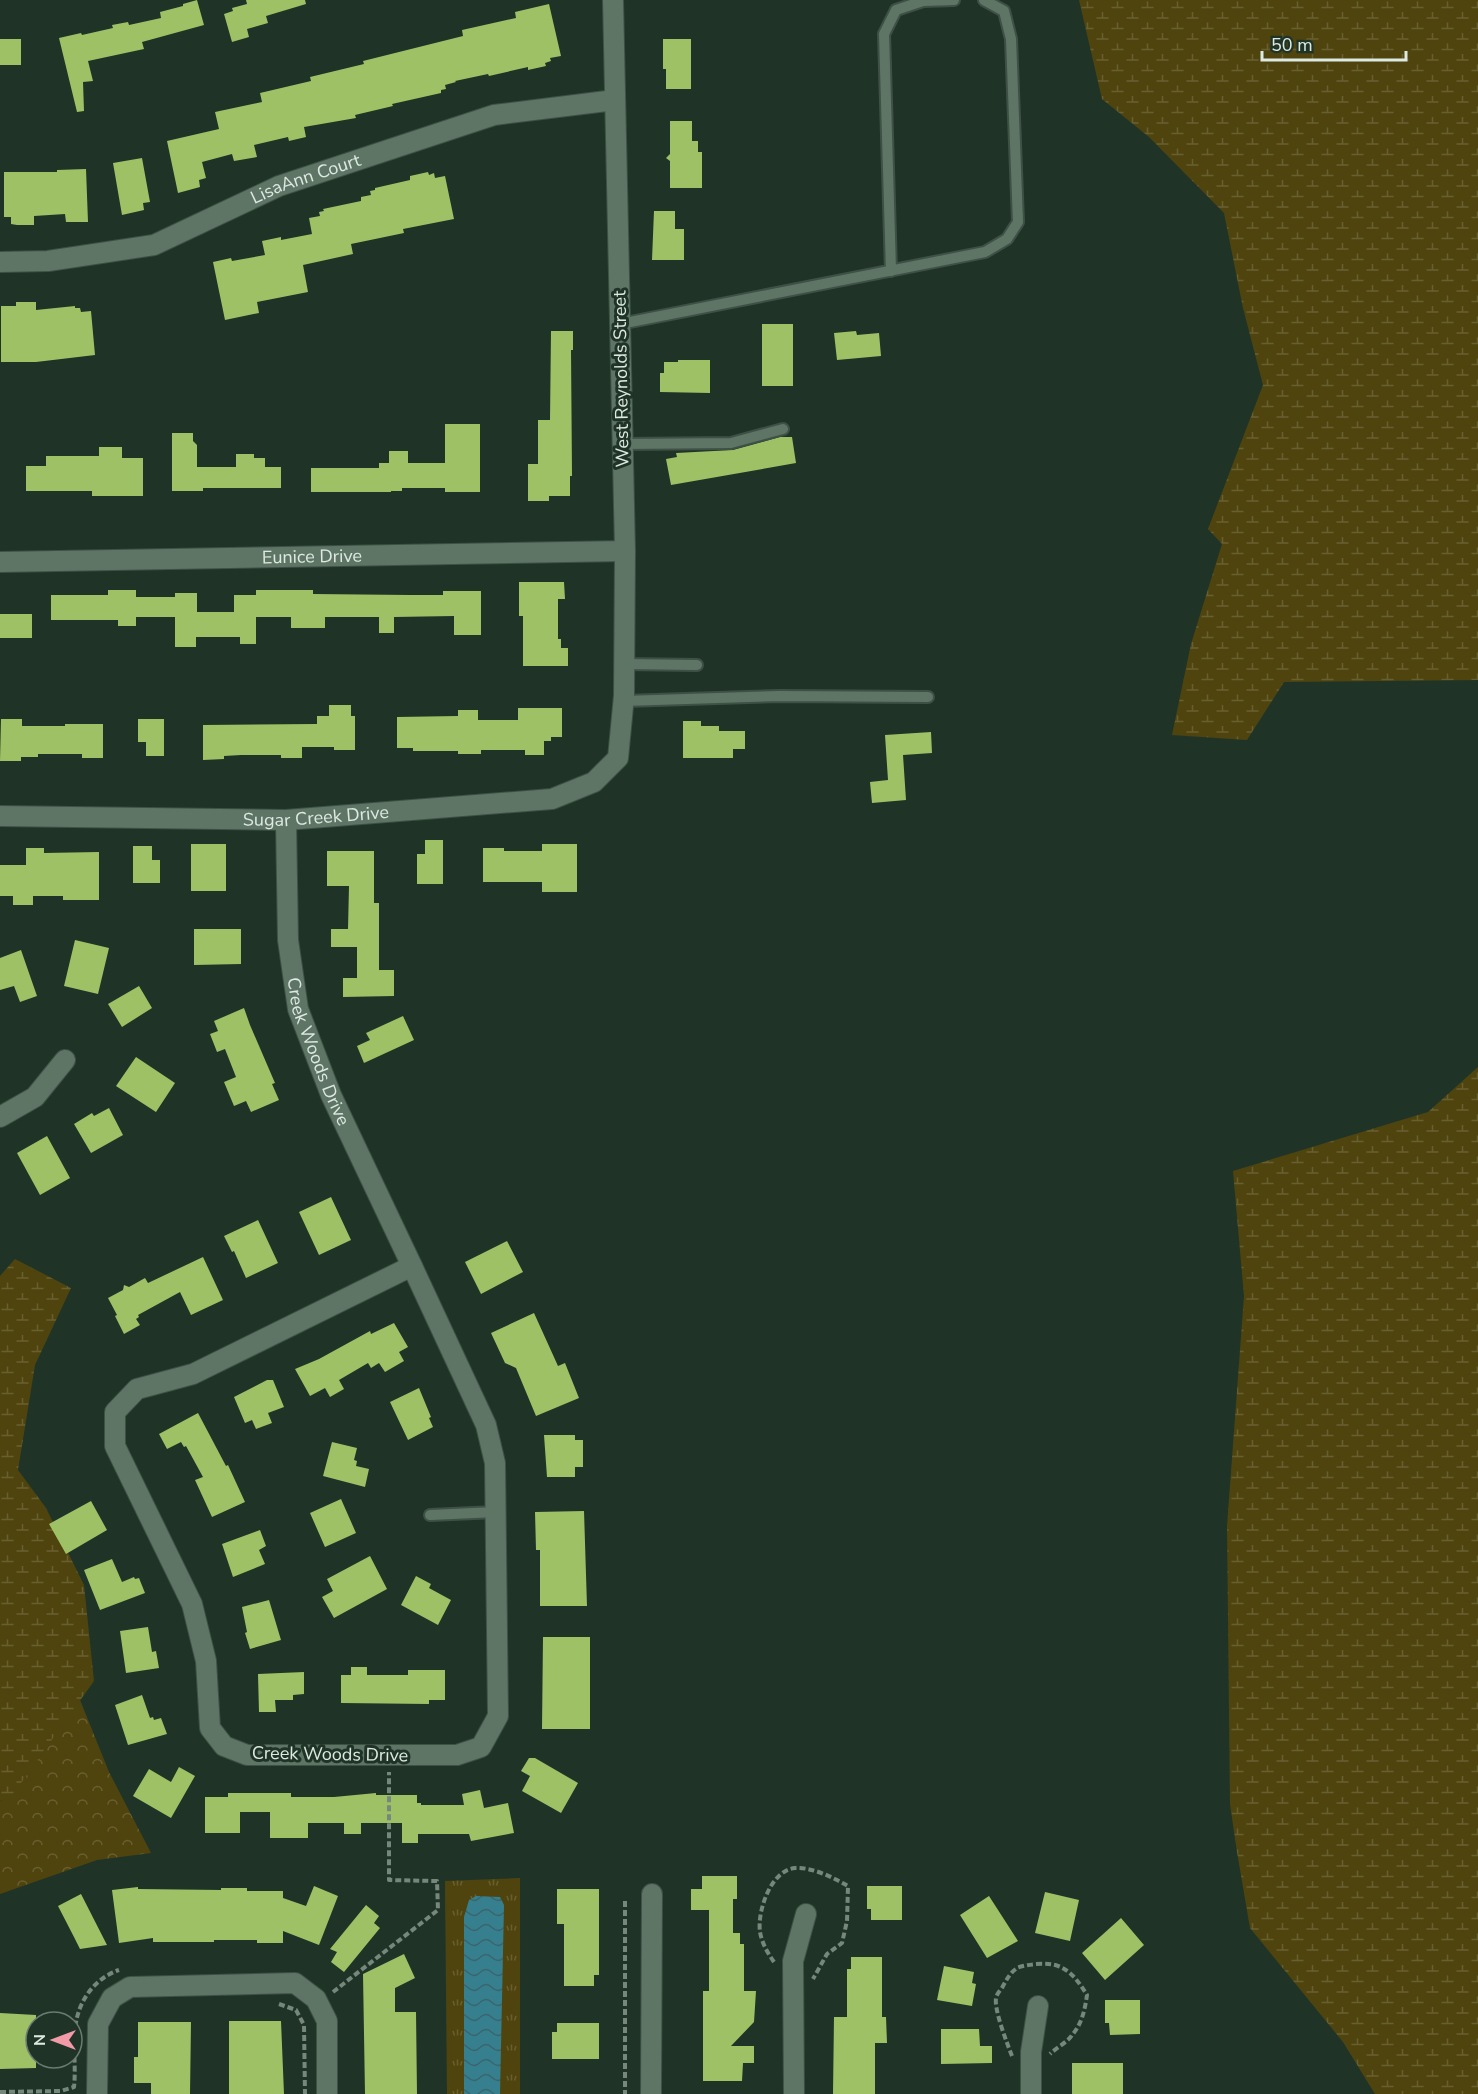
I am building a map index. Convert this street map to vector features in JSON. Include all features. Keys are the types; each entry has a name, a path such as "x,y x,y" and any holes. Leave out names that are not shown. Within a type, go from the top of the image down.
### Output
{"street":[{"name":"West Reynolds Street","path":"613,0 625,551 624,701 618,758"},
{"name":"LisaAnn Court","path":"0,262 48,261 154,245 279,186 494,115 615,100"},
{"name":"Eunice Drive","path":"0,562 625,551"},
{"name":"Sugar Creek Drive","path":"0,816 286,820 552,800 594,782 618,758"},
{"name":"Creek Woods Drive","path":"286,820 288,940 298,1009 331,1095 412,1266 486,1425 495,1463 498,1716 481,1747 457,1755 247,1755 224,1746 210,1728 206,1661 192,1604 115,1446 115,1412 137,1389 193,1374 412,1266"},
{"path":"0,1118 35,1097 65,1060"},
{"path":"651,2094 652,1894"},
{"path":"794,2094 793,1961 806,1914"},
{"path":"97,2094 98,2024 112,1998 130,1987 295,1983 316,1999 327,2021 327,2094"},
{"path":"1031,2094 1031,2052 1038,2006"}],"lane":[{"path":"891,271 884,34 896,10 923,1 954,0"},
{"path":"620,324 985,252 1007,239 1018,222 1011,39 1004,11 984,0"},
{"path":"623,444 731,443 783,429"},
{"path":"624,664 697,665"},
{"path":"624,701 769,696 928,697"},
{"path":"430,1515 496,1512"}],"path":[{"path":"333,1992 438,1910 437,1881 389,1880 389,1765"},
{"path":"625,1900 625,2094"},
{"path":"0,2092 61,2091 74,2087 75,2029 85,1997 97,1981 129,1966"},
{"path":"328,1985 337,2000"},
{"path":"272,2004 283,2004 296,2010 304,2025 305,2094"},
{"path":"996,2004 1012,2057"}],"green space":[{"path":"1079,0 1478,0 1478,680 1284,682 1247,740 1172,735 1191,644 1222,544 1208,529 1263,385 1243,308 1224,213 1149,137 1102,99"},
{"path":"1478,1067 1478,2094 1375,2094 1343,2042 1250,1928 1237,1852 1230,1804 1227,1526 1244,1296 1233,1171 1428,1112"},
{"path":"15,1259 71,1288 35,1365 18,1470 46,1508 84,1585 94,1681 11,1797 0,1801 0,1276"},
{"path":"80,1700 109,1772 151,1853 97,1860 0,1894 0,1801 11,1796"},
{"path":"520,1878 520,2094 447,2094 445,1881"}],"water":[{"path":"476,1896 500,1897 504,1905 500,2094 464,2094 464,1917 469,1900"}],"building":[{"path":"197,0 204,25 142,42 144,49 88,61 93,81 83,82 84,111 77,112 59,38 113,28 112,25 128,22 129,25 161,18 160,12"},
{"path":"246,0 305,0 306,4 266,16 268,23 247,29 249,37 232,42 224,14 233,11 232,8 247,4"},
{"path":"549,4 561,56 550,58 551,61 545,63 546,66 528,70 528,67 455,81 445,85 446,89 441,90 441,93 392,104 393,106 355,115 356,118 304,127 306,137 289,141 288,137 254,145 257,157 234,161 232,154 202,162 206,178 199,180 200,187 178,193 167,141 219,129 215,112 262,102 260,93 311,81 310,77 364,64 363,61 463,36 462,30 516,18 515,12"},
{"path":"0,39 21,39 21,65 0,65"},
{"path":"663,39 691,39 691,89 666,89"},
{"path":"670,121 692,121 692,141 698,141 698,152 702,152 702,188 670,188 670,161 666,158 670,154"},
{"path":"142,158 150,202 143,203 144,210 122,215 113,163"},
{"path":"86,169 88,222 66,222 65,214 34,216 34,225 17,225 11,224 11,217 4,217 4,172 57,172 57,170"},
{"path":"428,172 429,175 434,173 435,178 445,176 454,219 403,229 404,233 351,244 353,254 303,265 308,292 257,302 259,313 225,320 213,262 265,255 262,241 312,234 309,218 320,216 319,212 324,211 323,209 361,201 361,197 371,195 370,191 375,188 410,180 410,176"},
{"path":"654,211 675,211 675,229 684,229 684,260 652,260"},
{"path":"16,302 36,302 36,310 75,306 75,308 80,308 81,312 91,311 95,355 36,362 1,362 1,306 16,306"},
{"path":"762,324 793,324 793,386 762,386"},
{"path":"551,331 573,331 570,496 549,496 549,501 528,501 528,464 538,464 538,420 550,420"},
{"path":"856,331 857,335 879,333 881,356 837,360 834,333"},
{"path":"678,360 710,360 710,393 660,392 660,373 664,373 664,362 678,362"},
{"path":"445,424 480,424 480,492 445,492 445,488 402,488 402,491 391,492 311,492 311,468 379,468 379,463 389,463 389,451 408,451 408,463 445,463"},
{"path":"172,433 193,433 193,441 197,445 197,467 236,467 236,454 254,454 254,458 265,458 265,467 281,467 281,488 203,488 203,491 172,491"},
{"path":"780,437 792,437 796,463 671,485 666,459 677,457 676,453 733,450"},
{"path":"99,447 122,447 122,458 143,458 143,496 92,496 92,491 26,491 26,466 46,466 46,456 99,456"},
{"path":"519,582 564,582 565,599 558,599 558,639 561,639 561,648 568,648 568,666 523,666 523,616 519,616"},
{"path":"108,590 136,590 136,597 175,597 175,593 197,593 197,612 234,612 234,595 256,595 256,590 313,590 313,594 410,595 443,595 443,591 481,591 481,635 454,635 454,616 394,617 394,633 379,633 379,617 325,617 325,628 291,628 291,617 256,617 256,644 240,644 240,637 196,637 196,647 175,647 175,617 136,617 136,626 118,626 118,620 51,620 51,595 108,595"},
{"path":"0,614 32,614 32,638 0,638"},
{"path":"329,705 351,705 351,716 355,716 355,750 334,750 334,747 302,747 302,758 281,758 281,755 241,755 203,760 203,725 317,724 317,716 329,716"},
{"path":"518,708 562,708 562,737 551,737 551,741 544,741 544,755 525,755 525,750 481,750 481,754 458,754 458,751 413,751 413,748 397,748 397,717 458,716 458,710 478,710 478,720 518,720"},
{"path":"1,719 22,719 22,726 103,724 103,758 82,758 82,754 38,754 38,757 21,757 21,761 0,761"},
{"path":"138,719 164,719 164,756 146,756 146,742 138,742"},
{"path":"683,721 701,721 701,726 719,726 719,731 745,731 745,749 733,749 733,758 683,758"},
{"path":"931,732 932,753 903,755 906,800 872,803 870,782 888,780 885,735"},
{"path":"425,840 443,840 443,884 417,884 417,854 425,854"},
{"path":"191,844 226,844 226,891 191,891"},
{"path":"542,844 577,844 577,892 542,892 542,882 483,882 483,848 504,848 504,851 542,851"},
{"path":"133,846 152,846 152,860 160,860 160,883 133,883"},
{"path":"26,848 44,848 44,853 99,852 99,900 63,900 63,896 33,896 33,905 13,905 13,896 0,896 0,865 26,865"},
{"path":"327,851 374,851 374,903 379,903 379,970 394,970 394,996 343,997 343,978 357,978 357,947 331,947 331,929 348,929 349,886 327,886"},
{"path":"194,929 241,929 241,964 194,965"},
{"path":"75,940 109,948 98,994 64,986"},
{"path":"21,950 37,996 20,1002 14,986 0,990 0,958"},
{"path":"139,986 152,1008 122,1027 108,1004"},
{"path":"244,1008 275,1083 272,1084 279,1100 251,1112 246,1101 234,1106 224,1082 236,1077 225,1049 217,1052 210,1034 218,1031 214,1021"},
{"path":"403,1016 414,1040 364,1063 357,1046 370,1040 366,1033"},
{"path":"136,1057 175,1083 156,1112 116,1086"},
{"path":"109,1108 123,1135 91,1153 74,1124 92,1113 94,1116"},
{"path":"47,1136 70,1178 40,1195 17,1153"},
{"path":"331,1197 351,1240 319,1255 299,1212"},
{"path":"258,1220 278,1263 246,1278 234,1251 232,1252 224,1236"},
{"path":"507,1241 523,1272 481,1294 465,1262"},
{"path":"203,1257 223,1300 191,1315 180,1292 138,1315 136,1319 140,1325 124,1334 108,1298 123,1290 124,1285 129,1287 145,1278 148,1283"},
{"path":"534,1313 558,1366 565,1363 579,1398 536,1416 516,1368 505,1363 491,1333"},
{"path":"394,1323 408,1347 399,1352 404,1361 385,1372 379,1363 371,1368 368,1363 339,1380 344,1389 330,1397 325,1388 310,1396 295,1369 319,1359 370,1331 371,1334"},
{"path":"267,1380 273,1380 284,1407 268,1413 272,1423 256,1429 252,1420 245,1423 234,1397"},
{"path":"419,1388 433,1427 408,1440 390,1402"},
{"path":"198,1413 226,1466 228,1465 245,1502 212,1517 195,1480 203,1477 186,1446 184,1447 181,1442 167,1449 159,1434"},
{"path":"544,1435 575,1435 575,1440 583,1440 583,1467 575,1467 575,1477 547,1477"},
{"path":"332,1442 357,1448 354,1460 357,1461 356,1466 369,1469 365,1487 323,1476"},
{"path":"341,1499 356,1533 325,1547 310,1513"},
{"path":"91,1501 107,1530 66,1554 49,1524"},
{"path":"584,1511 587,1606 540,1606 540,1550 536,1550 535,1512"},
{"path":"260,1530 266,1546 259,1550 265,1564 233,1577 222,1544"},
{"path":"370,1556 387,1589 334,1618 322,1597 333,1591 327,1579"},
{"path":"112,1559 122,1582 134,1577 139,1578 145,1593 100,1610 84,1570"},
{"path":"416,1576 431,1584 429,1588 451,1600 438,1625 401,1605"},
{"path":"269,1600 281,1640 250,1649 245,1633 247,1632 242,1607"},
{"path":"148,1627 152,1652 156,1651 159,1668 126,1673 120,1631"},
{"path":"543,1637 590,1637 590,1729 542,1729"},
{"path":"351,1667 367,1667 367,1675 408,1675 408,1670 445,1670 445,1700 429,1700 429,1704 341,1703 341,1675 351,1675"},
{"path":"304,1672 304,1694 293,1695 293,1700 275,1700 276,1712 259,1712 258,1674"},
{"path":"142,1695 150,1718 153,1717 154,1720 161,1718 167,1734 128,1745 115,1705"},
{"path":"529,1758 535,1758 578,1783 561,1813 522,1791 530,1776 521,1771"},
{"path":"179,1767 195,1776 171,1818 133,1796 149,1769 171,1782"},
{"path":"480,1790 484,1808 508,1803 514,1833 471,1841 469,1834 418,1834 418,1843 402,1843 402,1823 361,1823 361,1834 344,1834 344,1823 308,1823 308,1838 270,1838 270,1812 240,1812 240,1833 205,1833 205,1797 228,1797 228,1793 291,1793 291,1797 334,1797 376,1793 376,1795 417,1795 417,1803 421,1805 464,1805 462,1794"},
{"path":"702,1876 737,1876 737,1899 733,1899 733,1933 740,1933 740,1944 744,1944 744,1991 756,1991 754,2022 731,2046 754,2046 754,2063 743,2063 742,2081 703,2081 703,1991 709,1991 709,1910 691,1910 691,1889 702,1889"},
{"path":"314,1886 338,1896 319,1945 283,1931 283,1943 257,1943 257,1940 153,1942 153,1938 119,1943 112,1890 138,1887 138,1889 221,1890 221,1888 247,1888 247,1891 283,1891 283,1898 306,1906"},
{"path":"867,1886 902,1886 902,1920 871,1920 871,1909 867,1909"},
{"path":"557,1889 599,1889 599,1975 594,1975 594,1986 564,1986 564,1924 557,1924"},
{"path":"1045,1892 1079,1900 1070,1941 1035,1933"},
{"path":"81,1894 107,1945 80,1949 58,1906"},
{"path":"989,1896 1018,1941 987,1958 960,1915"},
{"path":"366,1905 379,1916 374,1923 380,1928 344,1972 331,1962 337,1952 330,1949"},
{"path":"1121,1918 1144,1945 1105,1980 1082,1953"},
{"path":"404,1954 415,1978 395,1988 395,2012 416,2012 417,2094 365,2094 363,1974"},
{"path":"851,1957 882,1957 882,2017 886,2017 887,2043 875,2043 875,2094 833,2094 834,2017 847,2017 847,1969 851,1969"},
{"path":"944,1966 974,1972 972,1983 976,1984 972,2006 937,2000"},
{"path":"1105,2000 1140,2000 1140,2034 1110,2035 1109,2023 1105,2023"},
{"path":"0,2013 24,2014 24,2068 0,2069"},
{"path":"229,2021 281,2021 284,2094 229,2094"},
{"path":"138,2022 191,2022 190,2094 151,2094 151,2083 134,2083 134,2057 138,2057"},
{"path":"557,2023 599,2023 599,2059 552,2059 552,2032 557,2032"},
{"path":"941,2029 979,2029 980,2046 992,2046 992,2063 941,2064"},
{"path":"1072,2063 1123,2063 1123,2094 1072,2094"}]}
